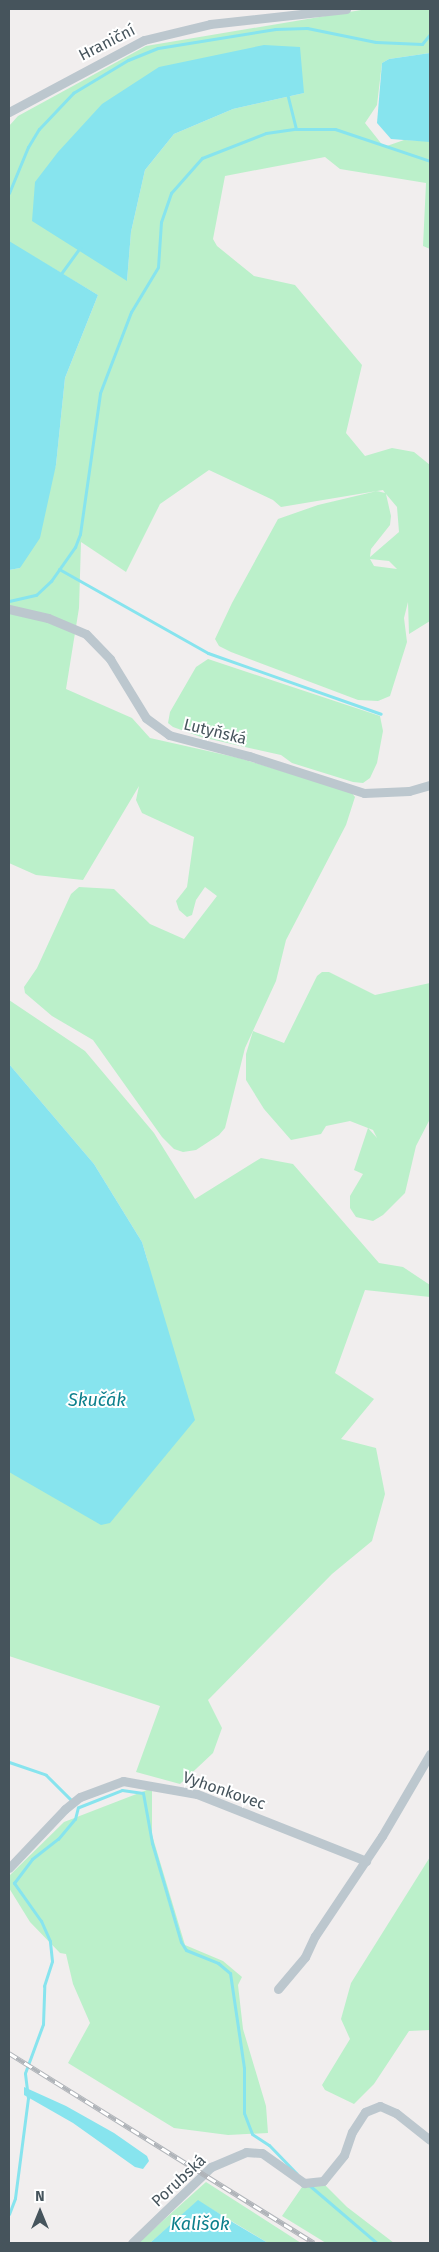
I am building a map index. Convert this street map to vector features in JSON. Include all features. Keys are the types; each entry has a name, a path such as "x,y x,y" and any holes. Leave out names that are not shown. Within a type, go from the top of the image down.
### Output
{"street":[{"name":"Hraniční","path":"9,112 144,40 210,24 346,9"},
{"name":"Lutyňská","path":"9,609 48,618 86,634 110,659 146,718 169,736 249,756 364,793 409,791 430,785"},
{"path":"278,1988 305,1956 314,1936 366,1861 430,1754"},
{"name":"Vyhonkovec","path":"9,1868 68,1806 79,1798 123,1781 197,1794 366,1861"},
{"name":"Porubská","path":"132,2243 211,2167 246,2152 262,2153 307,2184 323,2181 334,2170 365,2112 380,2106 396,2113 430,2140"}],"green space":[{"path":"367,9 430,9 430,53 389,59 382,63 377,105 365,123 384,147 404,140 430,141 430,249 423,246 426,183 340,169 325,157 225,176 213,239 217,246 254,276 295,285 362,365 346,433 365,456 392,448 414,452 430,465 430,621 409,634 408,602 404,618 407,642 390,696 378,701 358,700 231,652 219,646 215,639 232,603 278,519 318,505 377,491 281,507 273,500 209,470 160,504 126,572 81,542 79,608 66,689 132,718 150,738 239,758 351,792 355,797 346,825 286,940 276,981 245,1048 225,1128 219,1135 196,1150 183,1152 174,1149 162,1137 93,1040 52,1016 25,993 24,987 37,968 71,894 79,887 114,889 150,924 184,939 217,896 205,887 196,900 192,915 187,917 179,910 176,901 187,887 194,837 142,813 136,800 139,786 83,880 36,875 9,863 9,570 20,568 56,465 65,378 98,295 9,242 9,126 18,116 146,46","holes":["304,93 233,109 174,134 145,170 131,232 127,281 102,104","386,494 397,507 399,532 370,557 371,549 390,525 391,516","370,559 389,561 397,569 374,566"]},
{"path":"208,659 380,716 383,731 377,763 370,778 363,783 353,782 292,763 281,755 201,737 173,727 168,723 170,712 196,667"},
{"path":"322,972 329,972 375,995 430,983 430,1119 416,1146 405,1193 383,1215 373,1221 356,1217 350,1208 350,1196 363,1174 354,1170 368,1128 350,1121 326,1126 321,1134 291,1140 264,1109 246,1080 246,1054 253,1031 284,1043 317,976","holes":["368,1128 373,1130 377,1138"]},
{"path":"9,1000 85,1051 154,1133 195,1199 261,1158 293,1164 379,1263 403,1267 430,1285 430,1297 365,1290 335,1373 374,1399 341,1439 376,1448 385,1494 372,1541 332,1574 208,1700 222,1728 213,1753 180,1784 136,1772 160,1706 9,1656 9,1075 148,1262 142,1242 94,1164 9,1064"},
{"path":"152,1788 152,1835 185,1945 223,1961 242,1977 238,1985 243,2029 266,2106 268,2133 228,2135 174,2128 68,2063 90,2023 73,1984 66,1954 60,1953 30,1922 9,1888 9,1876 64,1822"},
{"path":"430,1857 430,2030 409,2031 374,2084 354,2104 325,2090 322,2085 350,2039 341,2019 351,1983"},
{"path":"206,2182 301,2243 268,2243 198,2201 150,2243 138,2243"},
{"path":"325,2185 347,2207 394,2243 326,2243 282,2216 302,2187"}],"water":[{"path":"264,45 300,47 304,93 233,109 174,134 145,170 131,232 127,281 32,221 35,182 58,152 102,104 159,67"},
{"path":"430,53 430,142 391,139 377,123 382,63 389,59"},
{"path":"9,241 98,295 65,378 56,465 40,538 20,568 9,570"},
{"name":"Skučák","path":"9,1064 94,1164 142,1242 195,1420 110,1523 101,1525 9,1472"},
{"path":"24,2087 66,2106 114,2133 147,2156 149,2161 143,2169 135,2167 73,2123 24,2095"},
{"name":"Kališok","path":"198,2200 234,2223 268,2243 150,2243"}],"waterway":[{"path":"9,193 28,147 39,129 73,93 128,60 158,48 275,29 307,28 376,42 422,44 430,34"},
{"path":"287,93 296,129"},
{"path":"9,601 36,595 51,581 75,547 80,534 100,393 131,312 158,267 161,222 171,193 202,158 266,133 296,129 335,129 430,161"},
{"path":"60,275 80,247"},
{"path":"59,569 208,653 381,714"},
{"path":"9,1762 46,1775 72,1801"},
{"path":"79,1807 122,1790 143,1793 152,1843 181,1942 186,1950 218,1963 230,1973 244,2068 244,2113 252,2134 269,2145 297,2174"},
{"path":"9,2214 15,2198 28,2098 25,2073 43,2024 44,1986 52,1961 50,1941 41,1921 14,1883 32,1859 58,1839 75,1819 78,1807"},
{"path":"309,2185 377,2243"}],"railway":[{"path":"9,2053 314,2243"}]}
